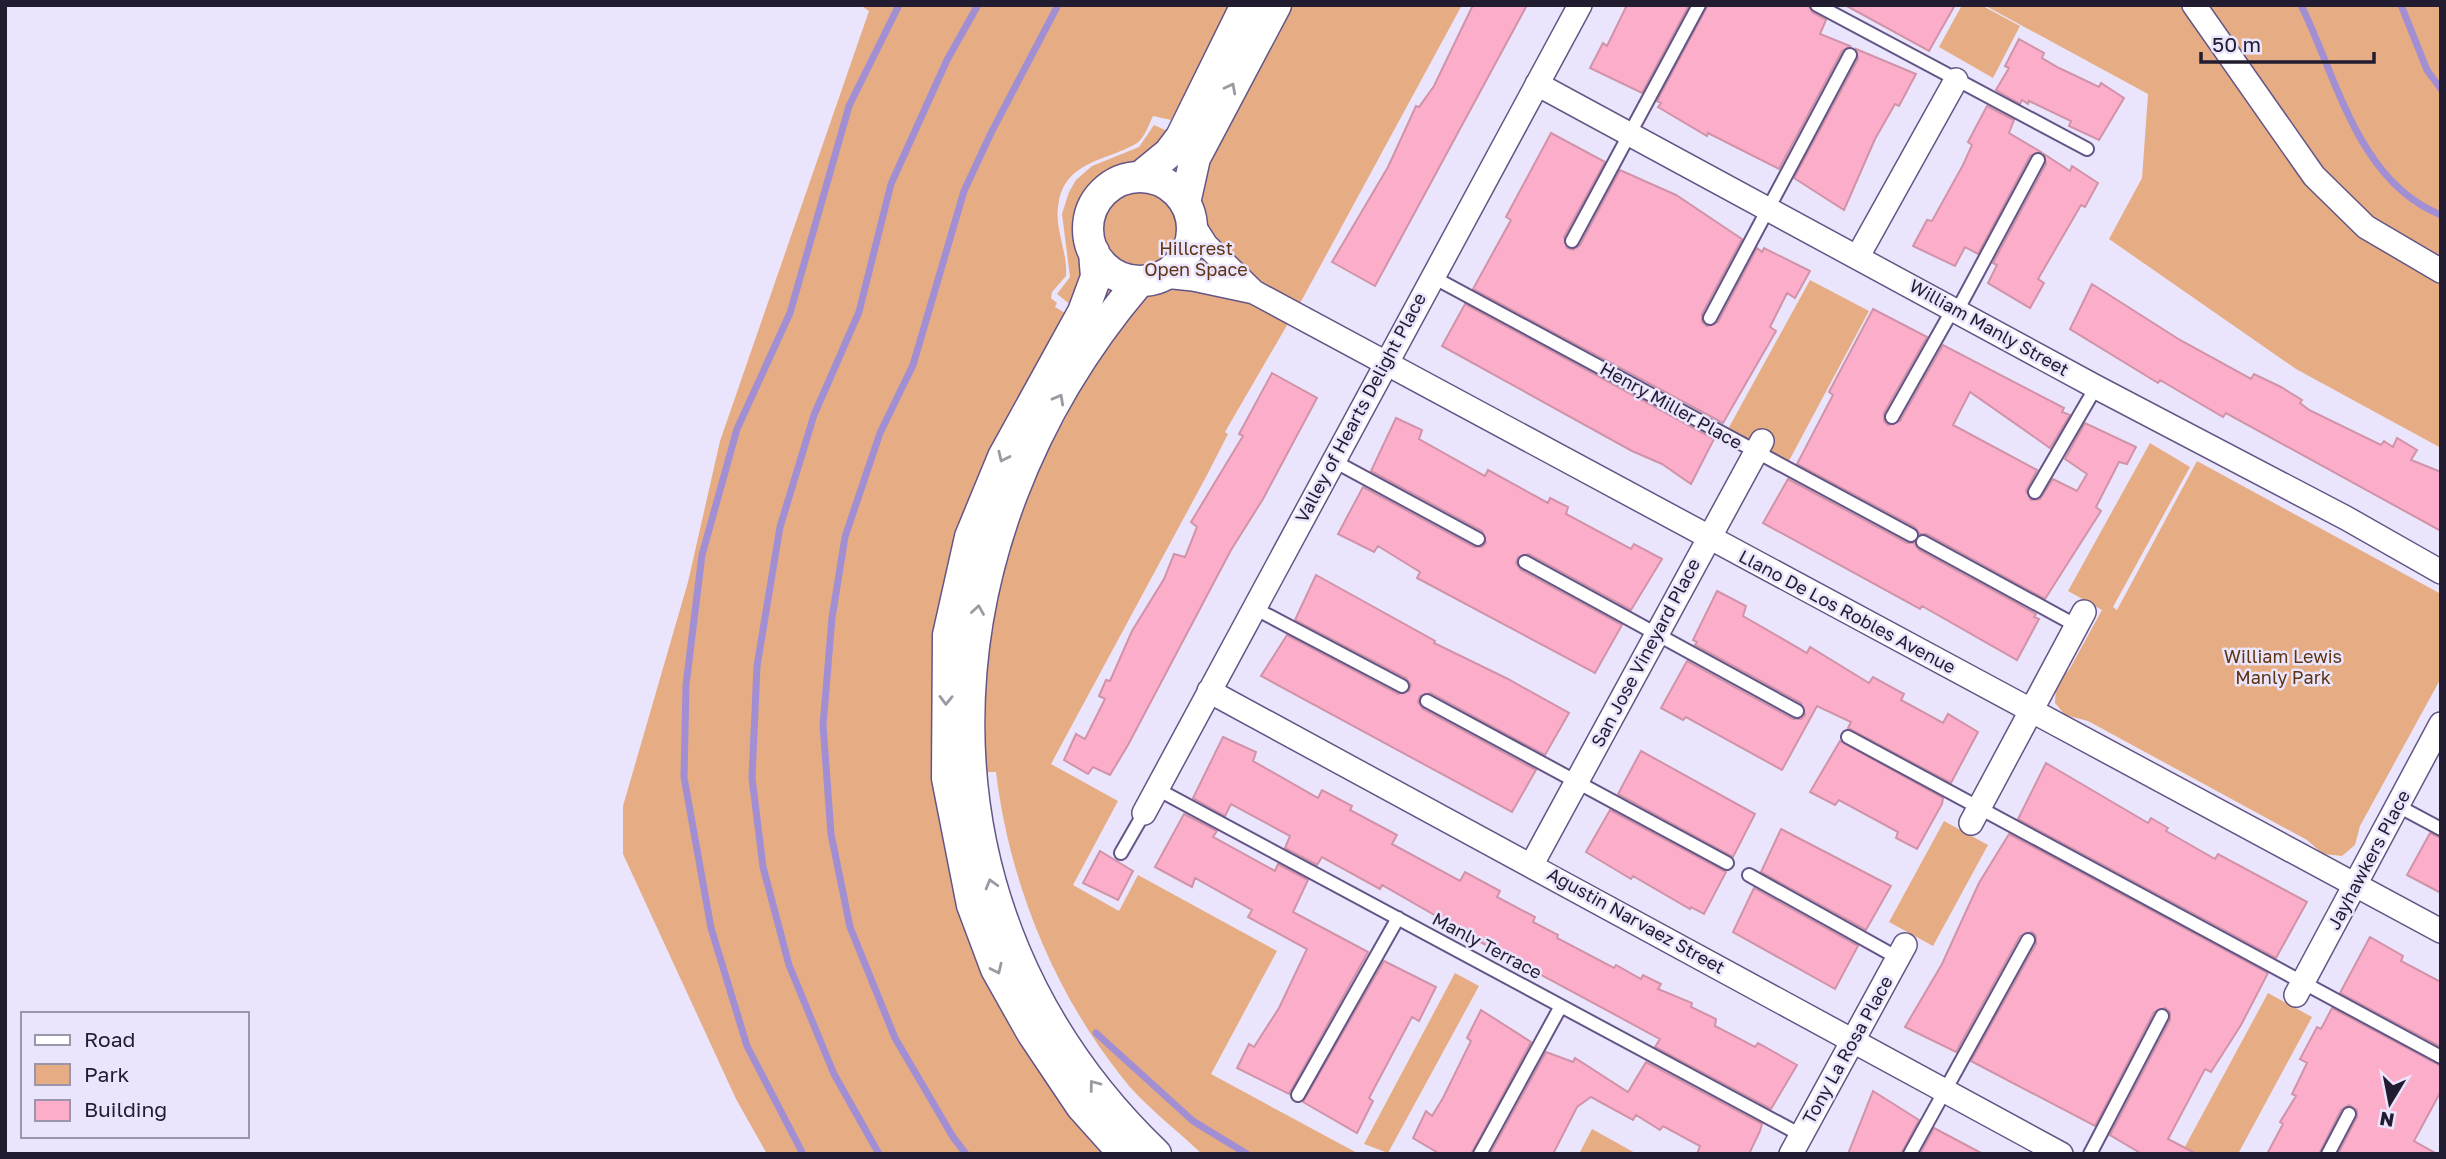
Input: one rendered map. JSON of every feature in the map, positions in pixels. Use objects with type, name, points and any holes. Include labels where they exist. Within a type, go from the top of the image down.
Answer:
[{"type":"street","points":[[1140,176],[1161,161],[1181,137],[1246,5]]},
{"type":"street","points":[[1156,1154],[1095,1088],[1045,1013],[1026,978],[1000,914],[972,797],[968,715],[971,658],[980,598],[1009,499],[1076,369],[1105,324],[1151,279],[1172,272],[1187,252],[1195,158],[1276,5]]},
{"type":"street","name":"Valley of Hearts Delight Place","points":[[1144,813],[1256,609],[1431,276],[1580,5]]},
{"type":"street","points":[[2194,5],[2314,176],[2366,227],[2441,271]]},
{"type":"street","points":[[1858,256],[1956,80]]},
{"type":"street","name":"William Manly Street","points":[[1537,84],[2096,387],[2346,517],[2441,572]]},
{"type":"street","points":[[1124,1154],[1081,1106],[1032,1033],[996,969],[972,905],[947,778],[948,635],[970,537],[1003,457],[1083,312],[1096,277],[1088,226],[1096,199],[1118,180],[1140,176],[1167,183],[1189,213]]},
{"type":"street","name":"Llano De Los Robles Avenue","points":[[1189,213],[1206,245],[1254,292],[2441,931]]},
{"type":"street","points":[[1094,252],[1110,272],[1151,279]]},
{"type":"street","name":"Llano De Los Robles Avenue","points":[[1151,279],[1193,279],[1254,292]]},
{"type":"street","name":"San Jose Vineyard Place","points":[[1531,864],[1759,447]]},
{"type":"street","points":[[1976,816],[2029,710],[2081,619]]},
{"type":"street","name":"Agustin Narvaez Street","points":[[1209,691],[2061,1154]]},
{"type":"street","name":"Jayhawkers Place","points":[[2300,988],[2357,886],[2441,724]]},
{"type":"street","name":"Tony La Rosa Place","points":[[1796,1144],[1902,952]]},
{"type":"lane","points":[[1572,241],[1699,5]]},
{"type":"lane","points":[[1817,5],[2087,149]]},
{"type":"lane","points":[[1710,318],[1850,55]]},
{"type":"lane","points":[[1892,417],[2038,160]]},
{"type":"lane","name":"Henry Miller Place","points":[[1431,276],[1759,447],[1911,535]]},
{"type":"lane","points":[[2035,492],[2096,387]]},
{"type":"lane","points":[[1332,460],[1478,539]]},
{"type":"lane","points":[[1923,542],[2081,619]]},
{"type":"lane","points":[[1525,562],[1797,711]]},
{"type":"lane","points":[[1256,609],[1402,686]]},
{"type":"lane","points":[[1427,701],[1727,863]]},
{"type":"lane","points":[[1848,737],[1976,816],[2300,988],[2441,1057]]},
{"type":"lane","name":"Manly Terrace","points":[[1157,789],[1561,1006],[1796,1144]]},
{"type":"lane","points":[[2398,806],[2441,829]]},
{"type":"lane","points":[[1121,853],[1144,813]]},
{"type":"lane","points":[[1749,875],[1902,952]]},
{"type":"lane","points":[[1298,1096],[1398,918]]},
{"type":"lane","points":[[1910,1154],[2028,940]]},
{"type":"lane","points":[[1480,1154],[1561,1006]]},
{"type":"lane","points":[[2090,1154],[2162,1016]]},
{"type":"lane","points":[[2328,1154],[2350,1114]]},
{"type":"green space","points":[[860,5],[1231,5],[1171,120],[1153,116],[1145,134],[1137,143],[1090,163],[1070,177],[1063,187],[1058,220],[1066,276],[1052,292],[1051,298],[1057,303],[1055,307],[1065,313],[938,638],[932,725],[936,784],[986,975],[1018,1042],[1072,1117],[1107,1154],[767,1154],[736,1099],[623,854],[623,806],[688,582],[720,441],[869,11]]},
{"type":"green space","name":"Hillcrest Open Space","points":[[1277,5],[1462,5],[1304,296],[1225,432],[1228,434],[1207,475],[1051,764],[1118,801],[1073,885],[1119,911],[1138,875],[1277,951],[1211,1074],[1359,1154],[1202,1154],[1139,1097],[1097,1043],[1055,971],[1023,893],[1011,853],[996,772],[986,772],[986,649],[1008,552],[1038,469],[1089,374],[1071,305],[1057,294],[1070,277],[1062,214],[1069,192],[1076,180],[1092,166],[1139,147],[1154,125],[1181,137]]},
{"type":"green space","points":[[1962,5],[1981,5],[2020,26],[1993,78],[1939,47]]},
{"type":"green space","points":[[1984,5],[2441,5],[2441,448],[2296,369],[2109,239],[2142,178],[2148,94]]},
{"type":"green space","points":[[1810,280],[1869,311],[1783,472],[1722,440]]},
{"type":"green space","name":"William Lewis Manly Park","points":[[2150,443],[2190,467],[2113,607],[2117,610],[2197,461],[2441,594],[2441,678],[2360,826],[2355,845],[2342,856],[2323,854],[2307,840],[2088,721],[2065,715],[2055,703],[2056,684],[2069,670],[2102,610],[2068,591]]},
{"type":"green space","points":[[1944,821],[1988,845],[1933,946],[1889,922]]},
{"type":"green space","points":[[1455,973],[1479,986],[1388,1153],[1364,1144]]},
{"type":"green space","points":[[2268,993],[2312,1017],[2238,1154],[2181,1154]]},
{"type":"green space","points":[[1592,1129],[1637,1154],[1579,1154]]},
{"type":"building","points":[[1473,5],[1527,5],[1375,286],[1332,262],[1388,167],[1416,106],[1419,107],[1434,86]]},
{"type":"building","points":[[1627,5],[1689,5],[1642,93],[1590,68],[1603,43],[1607,46]]},
{"type":"building","points":[[1708,5],[1808,5],[1812,12],[1826,20],[1820,34],[1850,46],[1842,51],[1779,169],[1708,133],[1707,136],[1658,107],[1661,103],[1657,101]]},
{"type":"building","points":[[1845,5],[1955,5],[1929,51]]},
{"type":"building","points":[[2019,39],[2044,53],[2042,58],[2059,68],[2099,87],[2101,83],[2124,98],[2099,140],[2069,126],[2071,121],[2029,101],[2028,104],[2022,100],[2020,104],[1996,90],[2009,68],[2005,66]]},
{"type":"building","points":[[1856,49],[1916,74],[1899,106],[1895,104],[1875,139],[1844,210],[1794,178],[1858,59]]},
{"type":"building","points":[[1987,106],[2014,120],[2009,133],[2041,152],[2030,156],[1978,254],[1965,247],[1955,266],[1913,246],[1927,220],[1932,221],[1963,165],[1972,145],[1968,142]]},
{"type":"building","points":[[1551,133],[1605,162],[1564,237],[1567,248],[1573,250],[1580,245],[1620,170],[1676,195],[1742,239],[1702,314],[1702,322],[1707,326],[1718,322],[1757,248],[1762,252],[1764,248],[1810,271],[1795,298],[1787,293],[1770,327],[1776,331],[1723,423],[1473,289],[1511,220],[1506,217]]},
{"type":"building","points":[[2044,154],[2070,171],[2072,166],[2098,183],[2085,207],[2081,205],[2038,279],[2044,283],[2030,308],[1988,283],[1997,265],[1993,263],[2046,164]]},
{"type":"building","points":[[2092,284],[2180,340],[2251,379],[2254,374],[2281,387],[2302,400],[2300,403],[2309,410],[2381,445],[2384,441],[2393,447],[2397,438],[2417,450],[2411,460],[2441,472],[2441,531],[2226,413],[2223,417],[2160,380],[2158,383],[2070,329]]},
{"type":"building","points":[[1465,304],[1714,439],[1691,484],[1662,464],[1632,451],[1442,346]]},
{"type":"building","points":[[1873,309],[1927,337],[1884,413],[1884,421],[1888,425],[1900,421],[1943,345],[2064,408],[2062,412],[2070,415],[2050,448],[1970,392],[1953,425],[2037,470],[2026,491],[2031,500],[2040,499],[2053,479],[2077,491],[2087,474],[2065,459],[2085,423],[2136,447],[2127,464],[2119,462],[2096,507],[2101,511],[2045,599],[1927,534],[1920,534],[1915,527],[1797,464],[1833,395],[1829,392]]},
{"type":"building","points":[[1272,373],[1317,398],[1263,499],[1231,550],[1110,775],[1093,767],[1088,774],[1064,760],[1076,734],[1085,739],[1105,699],[1099,696],[1106,680],[1110,681],[1132,631],[1164,579],[1174,554],[1185,557],[1197,527],[1191,522],[1243,436],[1239,434]]},
{"type":"building","points":[[1396,418],[1422,430],[1419,439],[1485,476],[1488,470],[1548,503],[1550,498],[1568,507],[1566,514],[1631,549],[1634,544],[1662,559],[1631,610],[1529,554],[1518,557],[1516,563],[1521,570],[1622,625],[1595,673],[1417,578],[1420,572],[1378,546],[1374,552],[1338,534],[1363,487],[1474,547],[1482,547],[1486,543],[1482,531],[1371,471]]},
{"type":"building","points":[[1788,479],[1907,543],[1914,543],[1919,550],[2036,614],[2034,617],[2039,619],[2017,660],[1922,606],[1920,609],[1763,523]]},
{"type":"building","points":[[1316,575],[1435,641],[1434,643],[1508,679],[1569,713],[1545,755],[1431,693],[1420,696],[1418,702],[1423,709],[1536,770],[1512,812],[1261,676],[1287,635],[1398,694],[1409,691],[1411,685],[1406,678],[1295,620]]},
{"type":"building","points":[[1717,591],[1746,606],[1743,616],[1807,653],[1810,647],[1869,683],[1873,677],[1904,694],[1901,700],[1943,723],[1948,714],[1978,732],[1951,783],[1848,728],[1851,722],[1817,706],[1782,770],[1686,717],[1683,720],[1661,708],[1687,661],[1793,719],[1801,719],[1805,715],[1801,703],[1695,645],[1697,642],[1693,640]]},
{"type":"building","points":[[1223,737],[1256,752],[1253,761],[1318,798],[1322,790],[1352,806],[1350,810],[1397,835],[1392,844],[1460,881],[1465,872],[1500,891],[1497,897],[1535,917],[1533,922],[1558,935],[1557,938],[1614,968],[1616,965],[1641,979],[1643,975],[1661,984],[1658,989],[1692,1003],[1691,1007],[1716,1019],[1715,1026],[1755,1047],[1758,1043],[1797,1065],[1771,1109],[1655,1047],[1660,1039],[1473,938],[1441,925],[1443,920],[1382,885],[1380,889],[1322,857],[1317,865],[1285,848],[1290,836],[1231,804],[1225,816],[1193,798]]},
{"type":"building","points":[[1840,741],[1943,798],[1917,849],[1896,838],[1898,832],[1839,800],[1835,805],[1810,792]]},
{"type":"building","points":[[1641,751],[1755,814],[1733,857],[1618,794]]},
{"type":"building","points":[[2046,763],[2148,823],[2151,818],[2168,828],[2166,831],[2215,859],[2218,854],[2307,902],[2276,958],[2018,819]]},
{"type":"building","points":[[1610,810],[1726,872],[1704,914],[1691,907],[1690,909],[1633,876],[1631,879],[1586,852]]},
{"type":"building","points":[[1184,814],[1217,831],[1213,837],[1275,871],[1278,864],[1308,880],[1293,912],[1368,952],[1289,1094],[1237,1068],[1249,1044],[1254,1047],[1279,1008],[1307,949],[1248,917],[1252,910],[1195,878],[1192,887],[1155,867]]},
{"type":"building","points":[[1781,829],[1891,886],[1866,930],[1761,872]]},
{"type":"building","points":[[2430,833],[2441,838],[2441,893],[2407,875]]},
{"type":"building","points":[[2009,834],[2268,973],[2241,1025],[2211,1072],[2205,1069],[2168,1139],[2197,1154],[2142,1154],[2110,1135],[2170,1020],[2170,1012],[2165,1008],[2154,1012],[2095,1126],[1971,1061],[2036,944],[2036,936],[2032,932],[2020,936],[1956,1052],[1905,1027],[1942,964],[1979,883]]},
{"type":"building","points":[[1100,851],[1133,871],[1118,900],[1083,883]]},
{"type":"building","points":[[1754,888],[1858,946],[1835,989],[1733,932]]},
{"type":"building","points":[[2370,937],[2403,956],[2401,961],[2441,982],[2441,1047],[2340,993]]},
{"type":"building","points":[[1384,961],[1436,987],[1419,1021],[1412,1017],[1369,1098],[1373,1101],[1357,1133],[1303,1102]]},
{"type":"building","points":[[2332,1008],[2441,1066],[2441,1091],[2414,1141],[2437,1154],[2338,1154],[2357,1117],[2357,1110],[2349,1105],[2341,1110],[2319,1154],[2267,1154],[2283,1124],[2280,1122],[2296,1096],[2292,1094],[2307,1063],[2300,1059],[2317,1027],[2321,1029]]},
{"type":"building","points":[[1481,1010],[1531,1042],[1471,1154],[1440,1154],[1413,1138],[1426,1111],[1432,1116],[1443,1098],[1471,1041],[1467,1038]]},
{"type":"building","points":[[1546,1052],[1573,1062],[1575,1058],[1628,1092],[1646,1062],[1762,1124],[1760,1131],[1749,1154],[1697,1154],[1700,1146],[1663,1126],[1660,1130],[1636,1115],[1633,1120],[1591,1097],[1577,1107],[1553,1154],[1490,1154]]},
{"type":"building","points":[[1873,1091],[1919,1120],[1901,1154],[1848,1154]]},
{"type":"building","points":[[1934,1128],[1983,1154],[1920,1154]]},
{"type":"waterway","points":[[803,1154],[747,1046],[711,928],[684,777],[686,685],[702,555],[737,429],[790,313],[849,106],[899,5]]},
{"type":"waterway","points":[[879,1154],[834,1074],[789,965],[763,867],[752,778],[757,666],[780,527],[814,415],[859,312],[891,184],[947,60],[978,5]]},
{"type":"waterway","points":[[966,1154],[953,1137],[895,1038],[850,927],[831,834],[823,725],[832,618],[845,537],[880,433],[913,365],[964,191],[1058,5]]},
{"type":"waterway","points":[[2301,5],[2339,95],[2370,153],[2389,179],[2413,199],[2441,215]]},
{"type":"waterway","points":[[2401,5],[2427,70],[2441,89]]},
{"type":"waterway","points":[[1096,1033],[1193,1121],[1247,1154]]}]
